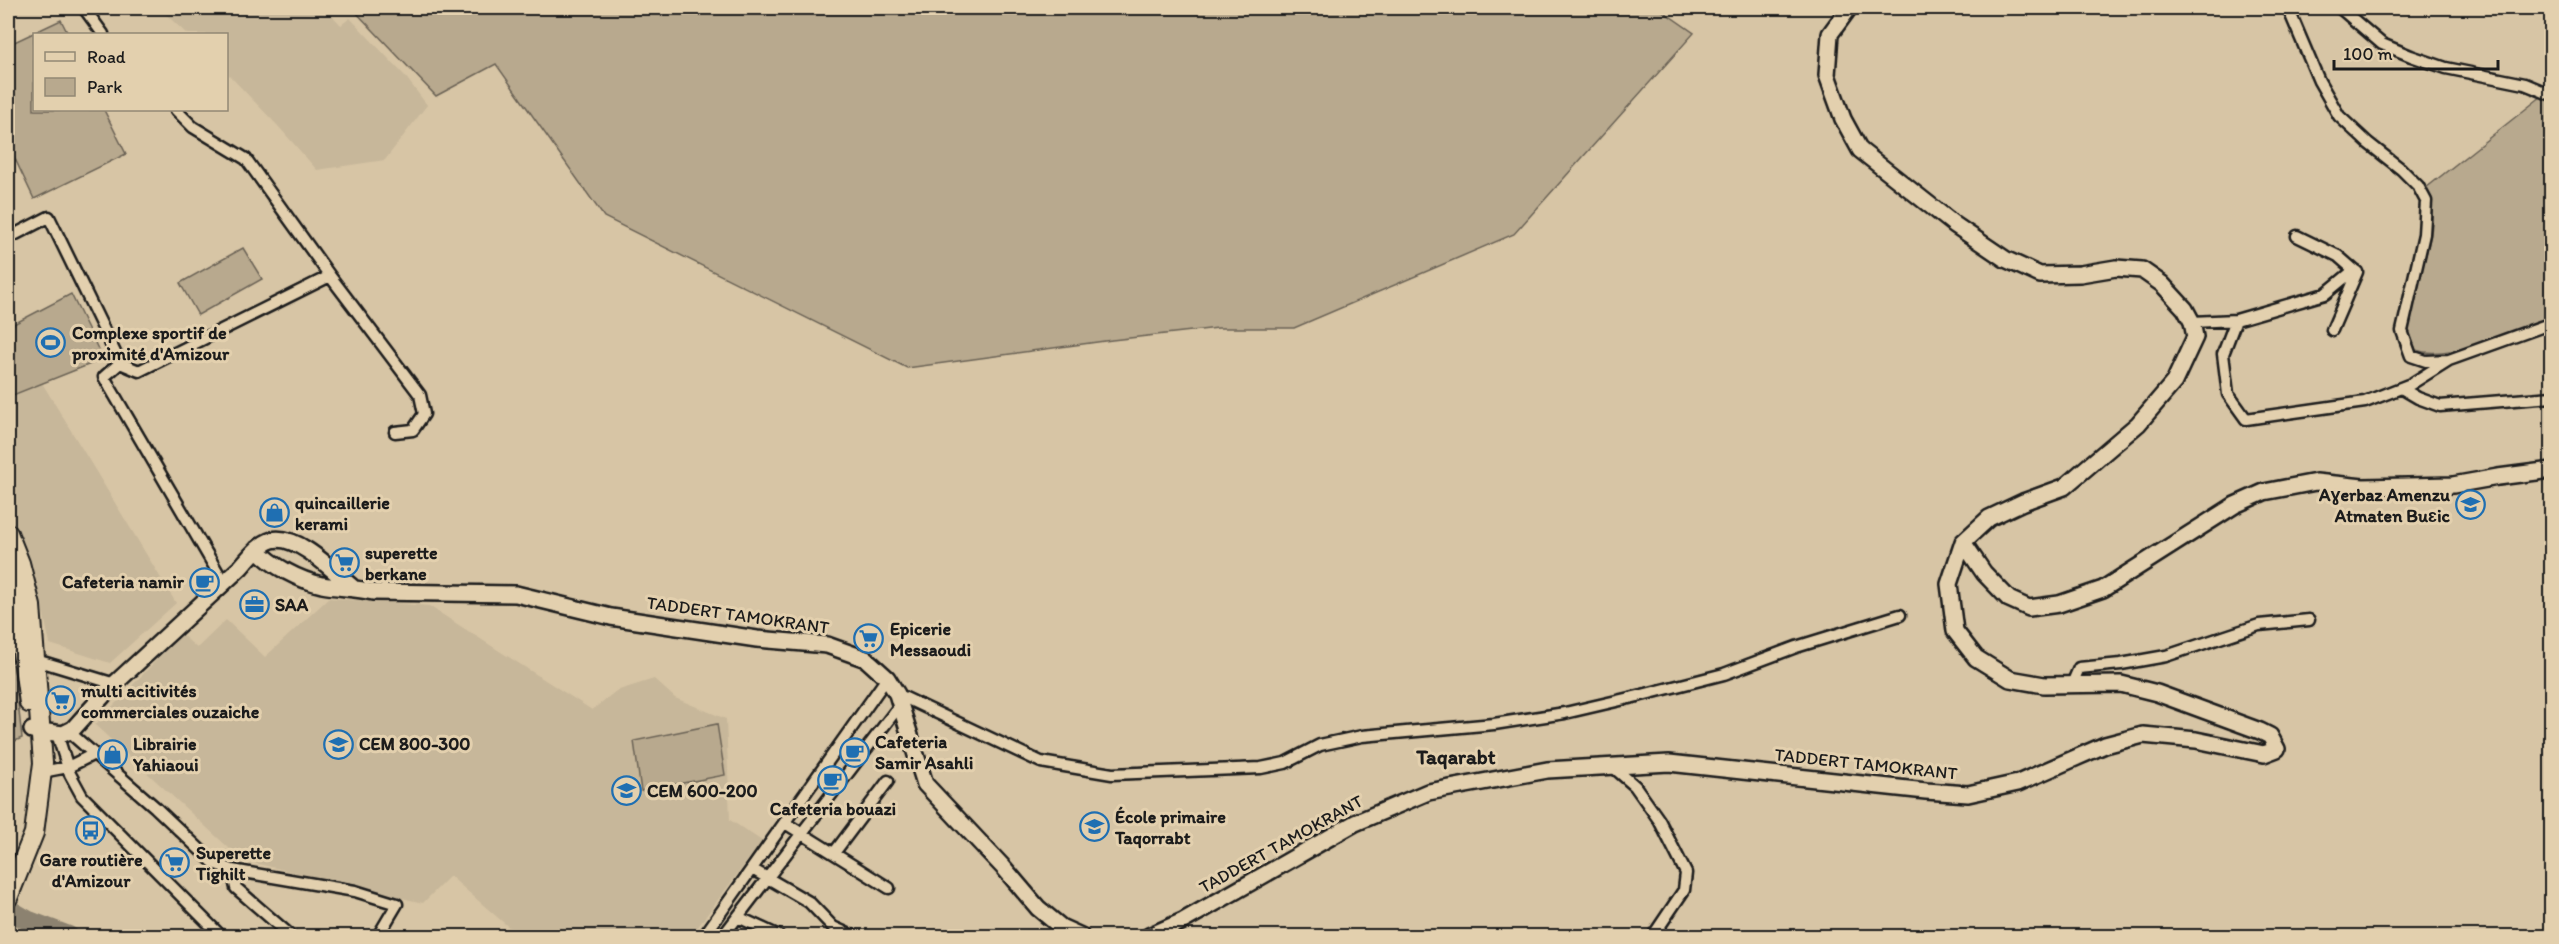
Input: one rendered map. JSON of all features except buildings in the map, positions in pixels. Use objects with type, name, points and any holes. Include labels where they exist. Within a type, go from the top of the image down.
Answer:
[{"type":"main road","points":[[1849,8],[1830,34],[1827,75],[1843,119],[1860,150],[1955,225],[2005,259],[2040,275],[2080,274],[2116,268],[2142,270],[2162,284],[2185,309],[2192,322]]},
{"type":"main road","name":"TADDERT TAMOKRANT","points":[[1149,936],[1184,921],[1354,823],[1428,792],[1547,770],[1669,763],[1968,794],[2018,783],[2105,745],[2143,735],[2196,740],[2264,754],[2277,749],[2270,736],[2260,731],[2157,693],[2121,684],[2044,685],[2010,679],[1976,658],[1955,631],[1949,584],[1963,542],[1989,518],[2064,487],[2138,424],[2174,382],[2195,337],[2192,322]]},
{"type":"main road","points":[[1963,542],[1984,573],[2009,599],[2029,608],[2039,607],[2059,604],[2103,589],[2235,505],[2264,492],[2316,482],[2363,487],[2453,485],[2552,470]]},
{"type":"main road","points":[[8,533],[26,583],[36,660],[50,732],[34,833],[20,862],[8,898]]},
{"type":"main road","points":[[50,732],[115,684],[224,583],[257,549],[271,540],[287,540],[318,557],[352,587]]},
{"type":"main road","name":"TADDERT TAMOKRANT","points":[[257,549],[268,561],[316,584],[352,587],[373,592],[516,594],[611,617],[757,639],[827,645],[866,659],[887,678],[898,699],[925,784],[1004,868],[1038,908],[1061,927],[1081,936]]},
{"type":"main road","points":[[8,571],[50,732],[30,801],[20,862]]},
{"type":"street","points":[[84,8],[102,33]]},
{"type":"street","points":[[2288,8],[2319,81],[2339,116],[2368,143],[2402,169],[2418,186],[2426,201],[2424,234],[2402,331],[2411,356],[2426,361],[2449,360]]},
{"type":"street","points":[[2340,8],[2382,44],[2411,56],[2446,68],[2525,84],[2552,94]]},
{"type":"street","points":[[177,111],[193,127],[246,159],[330,276],[420,395],[424,414],[413,430],[395,432]]},
{"type":"street","points":[[8,238],[49,217],[120,363],[139,371],[330,276]]},
{"type":"street","points":[[2296,236],[2338,256],[2357,272],[2332,330]]},
{"type":"street","points":[[2192,322],[2236,320],[2325,294],[2354,270]]},
{"type":"street","points":[[2236,320],[2223,354],[2228,394],[2246,419],[2365,402],[2401,388],[2449,360],[2552,323]]},
{"type":"street","points":[[120,363],[104,377],[224,583]]},
{"type":"street","points":[[2401,388],[2418,398],[2440,406],[2552,397]]},
{"type":"street","points":[[723,936],[898,699],[1041,762],[1112,774],[1261,768],[1285,763],[1320,745],[1362,736],[1494,724],[1565,713],[1628,699],[1724,674],[1796,647],[1900,615]]},
{"type":"street","points":[[2072,684],[2079,668],[2166,656],[2259,625],[2309,620]]},
{"type":"street","points":[[36,660],[115,684]]},
{"type":"street","points":[[704,936],[887,678]]},
{"type":"street","points":[[50,732],[94,754],[214,863],[232,870],[355,891],[397,904],[378,936]]},
{"type":"street","points":[[50,732],[82,796],[221,936]]},
{"type":"street","points":[[42,772],[68,767],[94,754]]},
{"type":"street","points":[[1612,766],[1635,786],[1659,820],[1686,873],[1684,890],[1653,936]]},
{"type":"street","points":[[834,853],[888,782]]},
{"type":"street","points":[[785,823],[889,888]]},
{"type":"street","points":[[752,869],[809,902],[832,927],[853,936]]},
{"type":"street","points":[[232,870],[236,888],[291,936]]},
{"type":"street","points":[[738,917],[779,936]]},
{"type":"shaded area","points":[[159,8],[325,8],[341,25],[350,18],[405,76],[427,105],[385,160],[317,170],[228,74],[228,33],[186,33]]},
{"type":"shaded area","points":[[42,383],[176,603],[110,663],[50,644],[35,575],[8,520],[8,397]]},
{"type":"shaded area","name":"CEM 800-300","points":[[329,598],[429,606],[592,710],[616,691],[654,679],[675,698],[726,719],[730,820],[762,841],[691,936],[519,936],[450,876],[423,903],[242,860],[95,725],[181,634],[197,648],[226,620],[265,657]]},
{"type":"green space","points":[[352,8],[1658,8],[1694,33],[1514,234],[1294,328],[1218,328],[907,368],[604,217],[496,64],[436,96]]},
{"type":"green space","points":[[61,20],[68,33],[33,33]]},
{"type":"green space","points":[[33,33],[33,111],[104,111],[126,154],[34,199],[8,144],[8,45]]},
{"type":"green space","points":[[2542,96],[2551,100],[2551,316],[2503,336],[2465,348],[2430,353],[2416,350],[2409,329],[2415,294],[2430,239],[2431,204],[2426,188]]},
{"type":"green space","points":[[243,248],[262,279],[198,315],[180,283]]},
{"type":"green space","name":"Complexe sportif de proximité d'Amizour","points":[[71,294],[103,359],[8,397],[8,327]]},
{"type":"green space","points":[[8,614],[22,738],[8,744]]},
{"type":"green space","points":[[717,724],[725,775],[641,791],[634,741]]},
{"type":"waterway","points":[[8,909],[27,920],[69,936]]},
{"type":"place","name":"Complexe sportif de proximité d'Amizour","points":[[51,343]]},
{"type":"place","name":"Aɣerbaz Amenzu Atmaten Buɛic","points":[[2471,505]]},
{"type":"place","name":"quincaillerie kerami","points":[[274,513]]},
{"type":"place","name":"superette berkane","points":[[344,563]]},
{"type":"place","name":"Cafeteria namir","points":[[205,582]]},
{"type":"place","name":"SAA","points":[[254,605]]},
{"type":"place","name":"Epicerie Messaoudi","points":[[869,639]]},
{"type":"place","name":"multi acitivités commerciales ouzaiche","points":[[60,701]]},
{"type":"place","name":"CEM 800-300","points":[[338,744]]},
{"type":"place","name":"Cafeteria Samir Asahli","points":[[854,752]]},
{"type":"place","name":"Librairie Yahiaoui","points":[[112,754]]},
{"type":"place","name":"Cafeteria bouazi","points":[[833,780]]},
{"type":"place","name":"CEM 600-200","points":[[626,791]]},
{"type":"place","name":"École primaire Taqorrabt","points":[[1094,827]]},
{"type":"place","name":"Gare routière d'Amizour","points":[[91,831]]},
{"type":"place","name":"Superette Tighilt","points":[[175,863]]},
{"type":"district","name":"Taqarabt","points":[[1456,756]]}]
